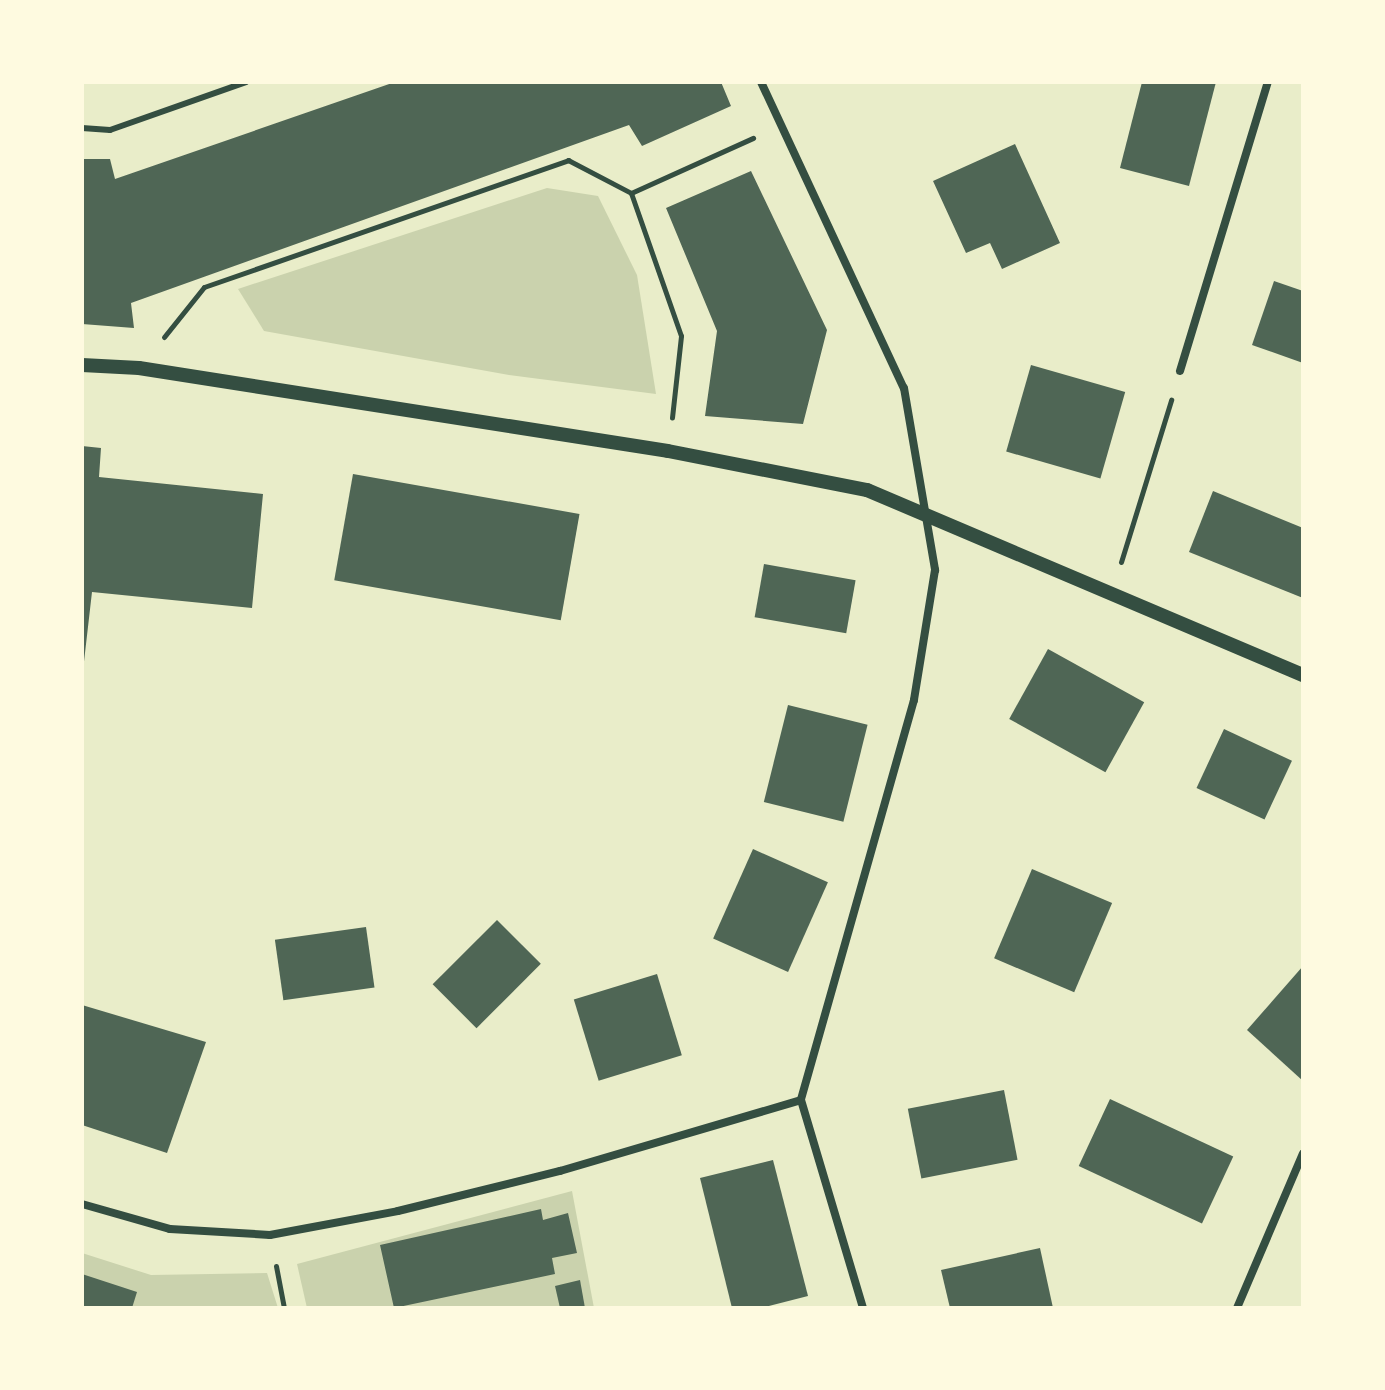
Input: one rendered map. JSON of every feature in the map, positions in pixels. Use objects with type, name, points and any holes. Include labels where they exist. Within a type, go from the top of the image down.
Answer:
[{"type":"street","points":[[761,82],[904,388],[928,512],[935,570],[914,700],[801,1100],[863,1308]]},
{"type":"street","points":[[1180,371],[1268,82]]},
{"type":"street","points":[[82,365],[139,368],[668,451],[784,470],[867,490],[928,512],[1303,675]]},
{"type":"street","points":[[82,1204],[170,1229],[270,1235],[545,1175],[801,1100]]},
{"type":"street","points":[[1237,1308],[1303,1153]]},
{"type":"lane","points":[[82,128],[110,130],[246,82]]},
{"type":"path","points":[[631,193],[779,126]]},
{"type":"path","points":[[139,368],[204,287],[568,160],[631,193],[681,336],[668,451]]},
{"type":"path","points":[[1128,540],[1180,371]]},
{"type":"path","points":[[270,1235],[284,1308]]},
{"type":"green space","points":[[547,188],[598,196],[637,275],[656,394],[509,375],[264,331],[238,289]]},
{"type":"green space","points":[[572,1191],[594,1308],[307,1308],[297,1264]]},
{"type":"green space","points":[[82,1253],[151,1275],[267,1273],[278,1308],[82,1308]]},
{"type":"building","points":[[395,82],[721,82],[731,106],[642,146],[629,125],[131,303],[134,328],[82,324],[82,159],[110,159],[115,179]]},
{"type":"building","points":[[1142,82],[1216,82],[1189,186],[1120,168]]},
{"type":"building","points":[[1015,144],[1060,243],[1002,269],[990,243],[966,253],[933,181]]},
{"type":"building","points":[[751,171],[827,330],[803,424],[705,416],[717,331],[666,208]]},
{"type":"building","points":[[1274,281],[1303,291],[1303,363],[1252,345]]},
{"type":"building","points":[[1031,365],[1125,392],[1100,479],[1006,452]]},
{"type":"building","points":[[82,446],[101,448],[99,477],[263,494],[252,608],[92,592],[82,679]]},
{"type":"building","points":[[353,474],[580,514],[561,620],[334,580]]},
{"type":"building","points":[[1213,491],[1303,528],[1303,598],[1189,552]]},
{"type":"building","points":[[764,564],[856,580],[846,633],[755,617]]},
{"type":"building","points":[[1048,649],[1144,702],[1105,772],[1009,719]]},
{"type":"building","points":[[788,705],[868,725],[843,822],[764,802]]},
{"type":"building","points":[[1224,729],[1292,761],[1265,820],[1197,788]]},
{"type":"building","points":[[753,849],[828,882],[788,972],[713,939]]},
{"type":"building","points":[[1032,869],[1112,903],[1074,992],[994,958]]},
{"type":"building","points":[[497,920],[541,964],[476,1028],[433,984]]},
{"type":"building","points":[[366,927],[374,987],[283,1000],[275,940]]},
{"type":"building","points":[[1303,966],[1303,1081],[1247,1030]]},
{"type":"building","points":[[657,974],[682,1055],[599,1081],[574,999]]},
{"type":"building","points":[[82,1005],[206,1042],[167,1153],[82,1125]]},
{"type":"building","points":[[1004,1090],[1018,1160],[921,1178],[908,1109]]},
{"type":"building","points":[[1110,1099],[1233,1156],[1202,1224],[1079,1166]]},
{"type":"building","points":[[773,1160],[808,1296],[761,1308],[732,1308],[700,1178]]},
{"type":"building","points":[[541,1209],[543,1220],[568,1213],[577,1253],[552,1258],[555,1274],[394,1308],[380,1245]]},
{"type":"building","points":[[1040,1248],[1053,1308],[950,1308],[941,1270]]},
{"type":"building","points":[[82,1274],[137,1292],[132,1308],[82,1308]]},
{"type":"building","points":[[580,1280],[585,1308],[560,1308],[555,1286]]}]
